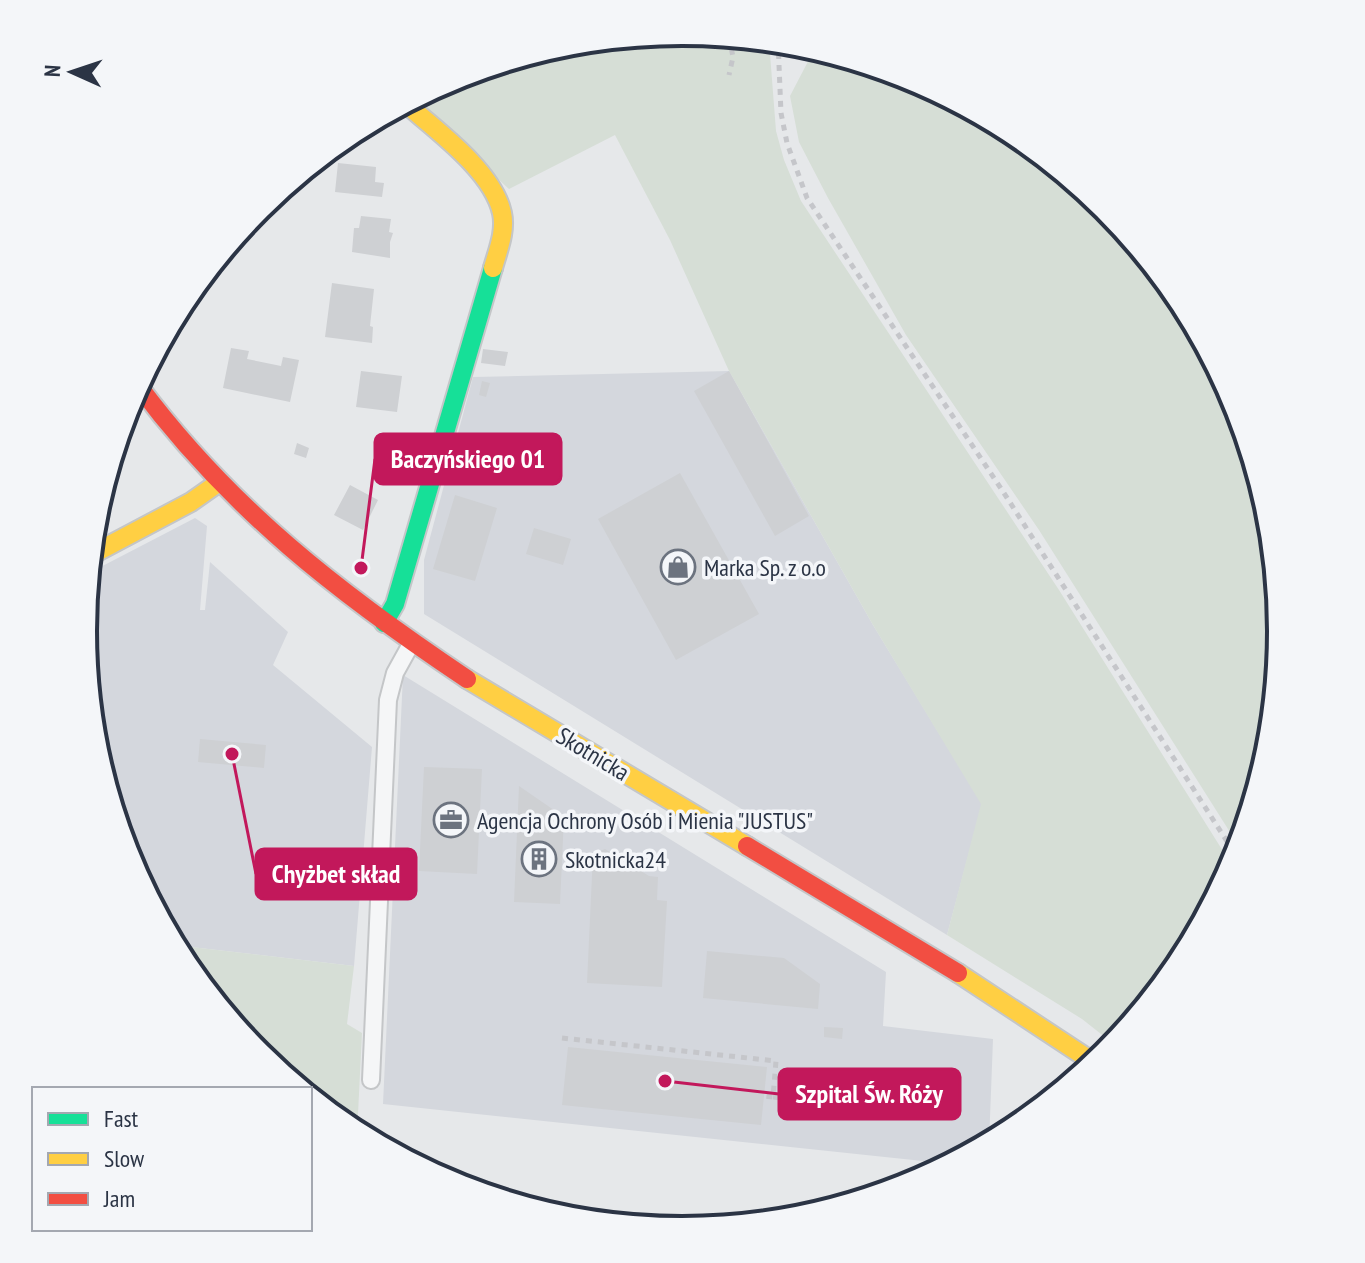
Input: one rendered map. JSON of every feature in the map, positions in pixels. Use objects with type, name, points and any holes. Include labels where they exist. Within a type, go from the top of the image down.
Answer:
[{"type":"main road","points":[[384,623],[395,604],[502,237],[503,222],[501,209],[483,178],[414,111]]},
{"type":"main road","name":"Skotnicka","points":[[147,397],[218,483],[314,569],[411,642],[476,685],[925,952],[1085,1057]]},
{"type":"main road","points":[[103,549],[191,502],[218,483]]},
{"type":"lane","points":[[371,1080],[388,700],[395,673],[411,642]]},
{"type":"path","points":[[729,75],[733,57],[731,48]]},
{"type":"path","points":[[779,54],[781,113],[787,143],[807,198],[1145,711],[1228,843]]},
{"type":"path","points":[[562,1038],[776,1061],[773,1097]]},
{"type":"path","points":[[690,1051],[690,1059]]},
{"type":"path","points":[[765,1096],[799,1100]]},
{"type":"shaded area","points":[[682,46],[770,53],[776,131],[801,201],[1059,590],[1224,853],[1190,924],[1169,957],[1105,1037],[1082,1019],[947,935],[981,804],[873,625],[729,371],[670,240],[615,135],[509,189],[420,108],[494,77],[568,57],[644,47]]},
{"type":"shaded area","points":[[809,60],[871,77],[941,106],[975,124],[1039,167],[1097,217],[1147,275],[1190,339],[1208,373],[1237,443],[1257,517],[1267,593],[1267,670],[1263,708],[1248,783],[1231,834],[1039,530],[906,335],[799,142],[790,96]]},
{"type":"shaded area","points":[[729,371],[873,625],[982,804],[947,935],[424,614],[424,560],[473,377]]},
{"type":"shaded area","points":[[195,518],[207,526],[200,610],[205,610],[210,562],[288,632],[273,665],[372,747],[354,966],[190,947],[175,924],[157,890],[128,820],[108,746],[98,670],[101,567]]},
{"type":"shaded area","points":[[403,675],[886,972],[883,1026],[993,1039],[990,1130],[930,1162],[383,1104]]},
{"type":"shaded area","points":[[190,947],[354,966],[347,1024],[362,1033],[358,1118],[296,1072],[268,1046],[218,988]]},
{"type":"building","points":[[338,163],[376,167],[375,182],[384,183],[382,197],[335,192]]},
{"type":"building","points":[[361,216],[391,219],[390,258],[352,252],[354,228],[359,228]]},
{"type":"building","points":[[332,283],[374,289],[370,326],[373,327],[372,343],[325,337]]},
{"type":"building","points":[[231,348],[249,351],[247,359],[281,366],[283,357],[299,360],[290,402],[223,388]]},
{"type":"building","points":[[483,349],[508,352],[505,366],[481,363]]},
{"type":"building","points":[[361,371],[402,376],[397,412],[356,407]]},
{"type":"building","points":[[729,371],[809,516],[775,536],[694,391]]},
{"type":"building","points":[[482,381],[490,383],[486,397],[479,395]]},
{"type":"building","points":[[297,443],[309,448],[306,458],[294,454]]},
{"type":"building","name":"Marka Sp. z o.o","points":[[680,473],[759,614],[676,660],[598,519]]},
{"type":"building","points":[[350,485],[378,500],[363,530],[334,515]]},
{"type":"building","points":[[455,495],[497,508],[475,581],[433,569]]},
{"type":"building","points":[[534,528],[571,539],[563,565],[526,554]]},
{"type":"building","points":[[200,739],[266,745],[264,768],[198,762]]},
{"type":"building","name":"Agencja Ochrony Osób i Mienia \"JUSTUS\"","points":[[424,767],[482,769],[477,874],[419,871]]},
{"type":"building","name":"Skotnicka24","points":[[519,786],[564,817],[560,904],[514,902]]},
{"type":"building","points":[[605,849],[649,876],[658,877],[657,900],[667,901],[662,987],[587,983],[593,854]]},
{"type":"building","points":[[707,951],[784,958],[820,984],[818,1009],[703,998]]},
{"type":"building","points":[[824,1027],[843,1028],[842,1039],[824,1037]]},
{"type":"building","points":[[568,1047],[767,1067],[761,1125],[562,1105]]},
{"type":"traffic: fast","points":[[384,623],[395,604],[493,268]]},
{"type":"traffic: slow","points":[[414,111],[462,152],[497,197],[503,227],[493,268]]},
{"type":"traffic: slow","points":[[103,549],[191,502],[218,483]]},
{"type":"traffic: slow","points":[[467,679],[747,846]]},
{"type":"traffic: slow","points":[[958,973],[1085,1057]]},
{"type":"traffic: jam","points":[[147,396],[210,471],[289,547],[375,615],[467,679]]},
{"type":"traffic: jam","points":[[747,846],[958,973]]},
{"type":"place","name":"Marka Sp. z o.o","points":[[678,567]]},
{"type":"place","name":"Baczyńskiego 01","points":[[361,568]]},
{"type":"place","name":"Chyżbet skład","points":[[232,754]]},
{"type":"place","name":"Agencja Ochrony Osób i Mienia \"JUSTUS\"","points":[[451,820]]},
{"type":"place","name":"Skotnicka24","points":[[539,859]]},
{"type":"place","name":"Szpital Św. Róży","points":[[665,1081]]}]
